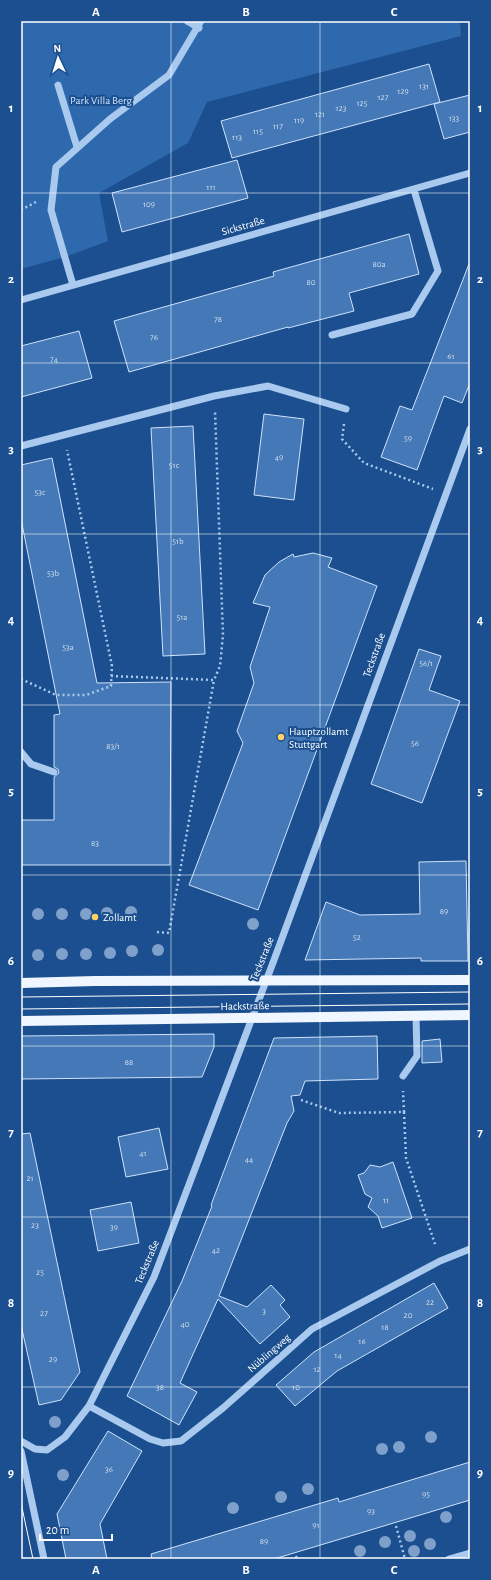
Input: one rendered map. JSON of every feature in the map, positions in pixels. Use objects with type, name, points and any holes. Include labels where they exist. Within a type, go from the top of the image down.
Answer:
[{"type":"main road","points":[[21,983],[95,981],[470,980]]},
{"type":"main road","name":"Hackstraße","points":[[21,1021],[470,1014]]},
{"type":"street","points":[[72,285],[51,210],[56,168],[110,118],[169,75],[200,24],[187,21]]},
{"type":"street","points":[[58,85],[77,147]]},
{"type":"street","name":"Sickstraße","points":[[21,300],[470,173]]},
{"type":"street","points":[[332,335],[412,314],[438,271],[414,190]]},
{"type":"street","points":[[21,446],[214,396],[268,386],[346,409]]},
{"type":"street","name":"Teckstraße","points":[[21,1441],[35,1449],[47,1450],[65,1437],[89,1406],[154,1277],[470,429]]},
{"type":"street","points":[[21,752],[31,764],[54,772]]},
{"type":"street","points":[[403,1076],[417,1056],[416,1015]]},
{"type":"street","name":"Nüblingweg","points":[[89,1406],[150,1439],[163,1443],[181,1441],[223,1408],[312,1329],[440,1261],[470,1249]]},
{"type":"street","points":[[21,1451],[44,1559]]},
{"type":"street","points":[[449,1559],[470,1553]]},
{"type":"path","points":[[157,932],[169,933],[214,680],[220,666],[223,635],[214,396]]},
{"type":"path","points":[[346,409],[342,439],[364,463],[446,494]]},
{"type":"path","points":[[21,679],[56,695],[86,695],[111,686],[112,666],[64,435]]},
{"type":"path","points":[[111,676],[214,680]]},
{"type":"path","points":[[403,1076],[406,1158],[440,1261]]},
{"type":"path","points":[[301,1100],[339,1113],[404,1112]]},
{"type":"path","points":[[396,1526],[405,1559]]},
{"type":"green space","name":"Park Villa Berg","points":[[21,21],[460,21],[461,36],[207,102],[188,143],[99,193],[108,241],[65,257],[21,269]]},
{"type":"building","points":[[429,64],[440,102],[232,158],[221,121]]},
{"type":"building","points":[[470,95],[470,132],[444,139],[434,104]]},
{"type":"building","points":[[237,160],[248,198],[122,232],[112,193]]},
{"type":"building","points":[[409,234],[419,274],[349,293],[354,311],[288,327],[129,372],[114,321],[274,276],[273,272]]},
{"type":"building","points":[[469,264],[470,383],[462,403],[444,396],[417,470],[381,457],[400,406],[412,410]]},
{"type":"building","points":[[79,331],[92,378],[21,397],[21,346]]},
{"type":"building","points":[[264,414],[304,419],[294,500],[254,495]]},
{"type":"building","points":[[193,426],[205,654],[163,656],[151,428]]},
{"type":"building","points":[[52,458],[97,683],[171,682],[170,865],[21,865],[21,820],[54,820],[54,777],[59,773],[58,769],[54,767],[54,715],[60,714],[21,519],[21,465]]},
{"type":"building","name":"Hauptzollamt Stuttgart","points":[[313,553],[332,558],[328,567],[377,586],[258,910],[189,885],[243,743],[237,731],[254,683],[250,667],[270,607],[253,603],[265,575],[279,562],[293,554],[294,557]]},
{"type":"building","points":[[419,649],[441,656],[429,690],[460,701],[422,803],[371,784]]},
{"type":"building","points":[[466,861],[468,961],[421,961],[421,958],[305,960],[326,902],[360,915],[420,914],[419,862]]},
{"type":"building","points":[[214,1034],[214,1047],[202,1077],[21,1079],[21,1036]]},
{"type":"building","points":[[377,1036],[378,1079],[305,1081],[300,1095],[291,1096],[294,1111],[287,1123],[219,1296],[247,1307],[271,1285],[285,1300],[280,1305],[290,1317],[260,1344],[218,1299],[180,1383],[197,1392],[179,1425],[127,1396],[182,1281],[212,1206],[211,1205],[274,1038]]},
{"type":"building","points":[[440,1039],[442,1062],[422,1063],[422,1041]]},
{"type":"building","points":[[159,1128],[168,1169],[126,1177],[118,1137]]},
{"type":"building","points":[[30,1133],[80,1372],[61,1400],[39,1405],[21,1325],[21,1134]]},
{"type":"building","points":[[393,1162],[412,1218],[382,1228],[378,1216],[368,1207],[372,1198],[365,1194],[358,1175],[364,1173],[370,1165],[380,1167]]},
{"type":"building","points":[[131,1202],[139,1243],[98,1251],[90,1210]]},
{"type":"building","points":[[434,1283],[448,1308],[337,1371],[295,1406],[276,1385],[314,1352]]},
{"type":"building","points":[[108,1431],[142,1451],[100,1524],[107,1559],[66,1559],[57,1514]]},
{"type":"building","points":[[470,1462],[470,1500],[274,1559],[152,1559],[151,1554],[338,1498],[339,1502]]},
{"type":"tram line","points":[[21,997],[470,992]]},
{"type":"tram line","points":[[21,1009],[470,1004]]},
{"type":"tram line","points":[[21,1503],[33,1559]]},
{"type":"place","name":"Hauptzollamt Stuttgart","points":[[281,737]]},
{"type":"place","name":"Zollamt","points":[[95,917]]}]
